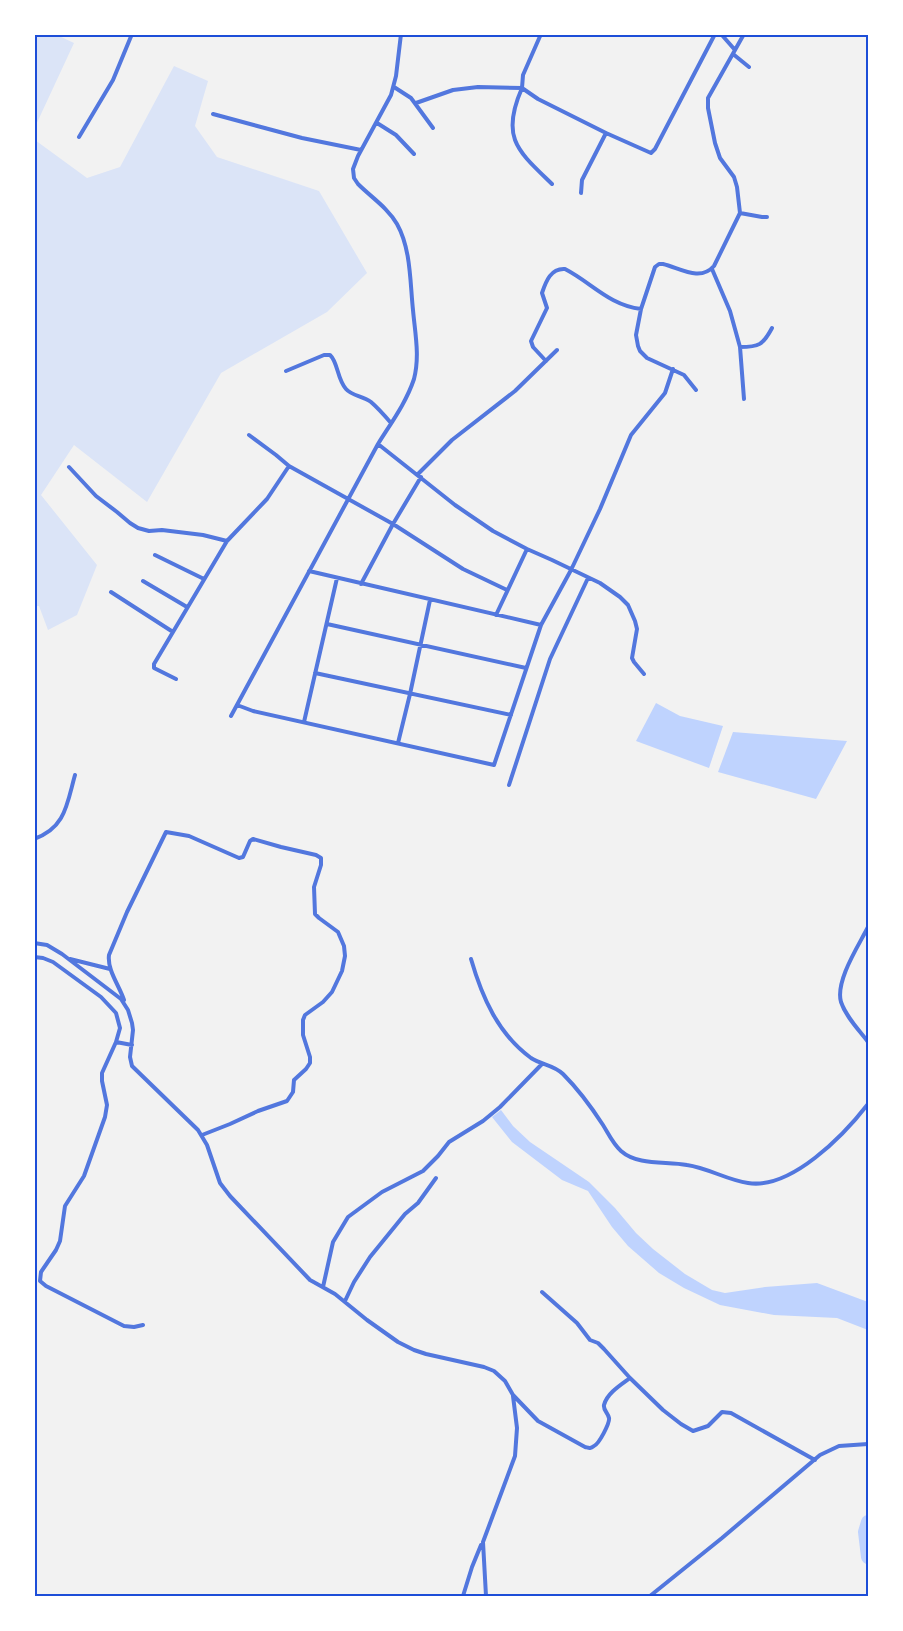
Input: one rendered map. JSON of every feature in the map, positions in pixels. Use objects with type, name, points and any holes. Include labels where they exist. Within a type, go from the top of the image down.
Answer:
[{"type":"street","points":[[79,137],[113,80],[132,34]]},
{"type":"street","points":[[231,716],[378,444],[405,401],[417,362],[410,275],[403,240],[389,213],[358,184],[352,169],[389,102],[394,87],[401,34]]},
{"type":"street","points":[[542,34],[523,75],[522,88],[512,117],[513,135],[514,141],[526,159],[552,184]]},
{"type":"street","points":[[416,103],[453,90],[478,87],[522,88],[538,99],[651,153],[715,34]]},
{"type":"street","points":[[720,34],[749,67]]},
{"type":"street","points":[[696,390],[687,379],[673,369],[647,358],[640,351],[636,335],[641,309],[652,273],[657,266],[667,265],[694,273],[705,273],[712,269],[740,213],[734,177],[720,158],[715,142],[708,98],[744,34]]},
{"type":"street","points":[[394,87],[416,103],[434,128]]},
{"type":"street","points":[[213,114],[302,138],[362,150]]},
{"type":"street","points":[[377,123],[396,135],[414,154]]},
{"type":"street","points":[[580,193],[582,180],[606,133]]},
{"type":"street","points":[[740,213],[767,217]]},
{"type":"street","points":[[546,361],[531,341],[547,308],[542,295],[553,271],[565,269],[617,303],[641,309]]},
{"type":"street","points":[[712,269],[730,311],[740,347],[744,399]]},
{"type":"street","points":[[740,347],[761,344],[772,328]]},
{"type":"street","points":[[361,584],[419,475],[452,440],[514,392],[556,350]]},
{"type":"street","points":[[286,371],[324,355],[330,355],[334,359],[336,371],[344,387],[352,394],[373,404],[391,423]]},
{"type":"street","points":[[237,705],[253,711],[494,765],[541,625],[571,570],[600,509],[627,444],[635,429],[665,393],[673,369]]},
{"type":"street","points":[[249,435],[289,466],[393,524],[453,563],[507,590]]},
{"type":"street","points":[[378,444],[481,523],[526,549],[613,591],[628,605],[637,625],[632,658],[644,674]]},
{"type":"street","points":[[176,679],[153,666],[227,541],[267,499],[289,466]]},
{"type":"street","points":[[69,467],[96,496],[138,528],[149,531],[162,530],[203,535],[227,541]]},
{"type":"street","points":[[495,615],[526,549]]},
{"type":"street","points":[[155,555],[204,579]]},
{"type":"street","points":[[309,572],[541,625]]},
{"type":"street","points":[[304,722],[338,578]]},
{"type":"street","points":[[509,785],[550,659],[588,578]]},
{"type":"street","points":[[143,581],[187,607]]},
{"type":"street","points":[[111,592],[172,632]]},
{"type":"street","points":[[398,743],[430,600]]},
{"type":"street","points":[[327,624],[526,668]]},
{"type":"street","points":[[315,673],[511,715]]},
{"type":"street","points":[[34,838],[45,834],[60,821],[75,775]]},
{"type":"street","points":[[202,1135],[287,1101],[293,1092],[294,1080],[310,1063],[304,1041],[303,1020],[305,1015],[332,992],[342,971],[344,946],[338,932],[315,914],[314,887],[321,858],[253,839],[243,857],[239,858],[189,836],[166,832],[116,938],[109,959],[110,969],[120,988],[132,1023],[131,1063],[135,1070],[202,1135],[220,1183],[235,1203],[305,1276],[345,1301],[382,1331],[414,1350],[494,1371],[538,1421],[585,1447],[590,1448],[597,1444],[609,1423],[604,1405],[615,1390],[630,1378]]},
{"type":"street","points":[[868,927],[841,986],[840,995],[844,1010],[868,1042]]},
{"type":"street","points":[[35,942],[47,945],[69,959],[115,993],[124,1004]]},
{"type":"street","points":[[34,957],[53,962],[112,1007],[118,1016],[121,1043],[102,1072],[107,1109],[92,1156],[80,1184],[65,1206],[60,1241],[41,1272],[40,1278],[42,1284],[115,1322],[124,1326],[143,1325]]},
{"type":"street","points":[[69,959],[110,969]]},
{"type":"street","points":[[471,959],[480,988],[494,1018],[530,1057],[562,1073],[601,1122],[619,1149],[627,1156],[638,1160],[685,1164],[709,1170],[738,1182],[751,1184],[778,1180],[796,1171],[840,1136],[868,1104]]},
{"type":"street","points":[[121,1043],[132,1045]]},
{"type":"street","points":[[323,1287],[333,1242],[348,1217],[382,1192],[423,1171],[449,1142],[483,1121],[500,1107],[542,1063]]},
{"type":"street","points":[[345,1301],[359,1272],[370,1257],[405,1214],[418,1203],[436,1178]]},
{"type":"street","points":[[542,1292],[576,1323],[590,1341],[598,1343],[630,1378],[681,1424],[693,1431],[708,1426],[722,1412],[731,1413],[816,1460]]},
{"type":"street","points":[[463,1596],[515,1456],[517,1428],[513,1395]]},
{"type":"street","points":[[651,1596],[820,1455],[839,1446],[868,1444]]},
{"type":"street","points":[[483,1542],[486,1596]]},
{"type":"shaded area","points":[[35,34],[57,35],[74,43],[35,127]]},
{"type":"shaded area","points":[[174,66],[208,81],[195,126],[217,157],[319,191],[367,273],[327,312],[221,373],[147,502],[74,445],[41,495],[97,565],[77,615],[48,630],[39,606],[34,606],[35,140],[87,178],[120,167]]},
{"type":"water","points":[[656,703],[680,716],[723,726],[709,768],[636,741]]},
{"type":"water","points":[[733,732],[847,741],[816,799],[718,772]]},
{"type":"water","points":[[501,1110],[513,1126],[530,1142],[589,1182],[636,1233],[685,1274],[712,1290],[725,1293],[817,1283],[868,1302],[868,1330],[837,1318],[774,1315],[720,1305],[684,1288],[659,1273],[628,1246],[588,1191],[562,1180],[512,1142],[492,1117]]},
{"type":"waterway","points":[[868,1522],[865,1532],[868,1557]]}]
